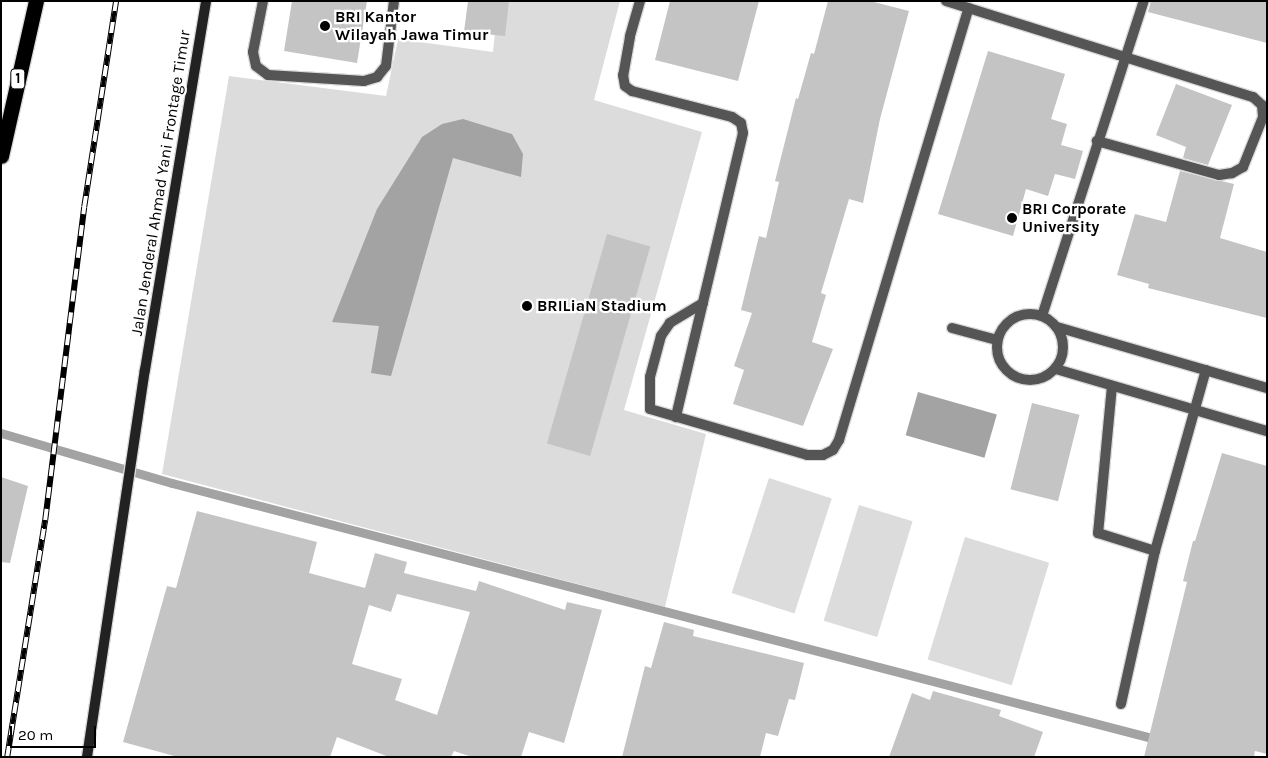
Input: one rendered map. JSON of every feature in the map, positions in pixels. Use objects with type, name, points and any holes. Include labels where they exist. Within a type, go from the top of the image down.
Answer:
[{"type":"highway","name":"1","points":[[1,156],[36,1]]},
{"type":"street","name":"Jalan Jenderal Ahmad Yani Frontage Timur","points":[[87,757],[127,502],[145,370],[206,1]]},
{"type":"lane","points":[[263,1],[253,52],[256,66],[268,75],[364,82],[377,77],[386,66],[394,1]]},
{"type":"lane","points":[[640,1],[630,37],[623,75],[625,86],[632,92],[732,117],[741,123],[743,133],[676,417]]},
{"type":"lane","points":[[946,1],[1253,97],[1262,105],[1263,117],[1243,167],[1232,173],[1219,175],[1097,141]]},
{"type":"lane","points":[[1042,316],[1124,57],[1144,1]]},
{"type":"lane","points":[[703,303],[670,323],[660,336],[650,377],[650,409],[807,455],[823,455],[833,450],[839,440],[969,8]]},
{"type":"lane","points":[[1057,326],[1064,340],[1063,356],[1056,369],[1042,379],[1023,380],[1007,373],[998,357],[997,340],[1003,327],[1014,318],[1028,314],[1042,316],[1057,326],[1267,388]]},
{"type":"lane","points":[[952,328],[997,340]]},
{"type":"lane","points":[[1056,369],[1267,432]]},
{"type":"lane","points":[[1121,704],[1154,551],[1206,370]]},
{"type":"lane","points":[[1112,386],[1098,533],[1154,551]]},
{"type":"shaded area","points":[[498,1],[620,1],[594,100],[702,132],[624,410],[706,434],[665,607],[162,474],[229,76],[386,96],[398,39],[493,52]]},
{"type":"shaded area","points":[[463,119],[512,134],[523,154],[521,177],[453,158],[391,376],[371,373],[379,326],[332,322],[377,209],[422,137],[442,124]]},
{"type":"shaded area","points":[[918,392],[997,415],[984,458],[906,435]]},
{"type":"shaded area","points":[[769,478],[832,498],[794,613],[732,593]]},
{"type":"shaded area","points":[[859,505],[913,521],[877,637],[824,621]]},
{"type":"shaded area","points":[[965,537],[1049,563],[1012,685],[928,659]]},
{"type":"building","name":"BRI Kantor Wilayah Jawa Timur","points":[[292,1],[367,1],[357,63],[284,51]]},
{"type":"building","points":[[468,1],[509,1],[505,36],[464,32]]},
{"type":"building","points":[[670,1],[759,1],[738,81],[655,60]]},
{"type":"building","points":[[828,1],[870,1],[909,11],[880,119],[863,203],[849,199],[821,293],[826,295],[812,342],[833,349],[803,426],[733,404],[744,370],[734,366],[752,313],[741,310],[759,236],[766,238],[779,182],[775,181],[796,98],[798,99],[811,53],[814,54]]},
{"type":"building","points":[[1151,1],[1267,1],[1267,43],[1148,12]]},
{"type":"building","points":[[988,51],[1065,74],[1051,119],[1067,124],[1061,145],[1083,151],[1075,179],[1055,174],[1048,196],[1026,189],[1013,236],[938,214]]},
{"type":"building","points":[[1176,84],[1232,105],[1208,165],[1183,158],[1186,147],[1156,135]]},
{"type":"building","points":[[1180,171],[1234,184],[1220,238],[1267,252],[1267,318],[1148,288],[1149,284],[1117,275],[1135,214],[1166,222]]},
{"type":"building","points":[[607,234],[650,246],[590,456],[547,444]]},
{"type":"building","points":[[1032,403],[1080,415],[1058,501],[1010,489]]},
{"type":"building","points":[[1222,453],[1267,466],[1267,754],[1255,751],[1254,757],[1144,757],[1187,582],[1183,581],[1193,541],[1195,541]]},
{"type":"building","points":[[1,477],[28,486],[10,563],[1,562]]},
{"type":"building","points":[[197,511],[317,542],[309,573],[365,588],[375,553],[407,562],[404,573],[476,591],[479,581],[565,610],[567,602],[602,610],[564,743],[529,732],[521,757],[472,757],[454,751],[451,757],[389,757],[337,737],[330,757],[178,757],[123,742],[167,586],[176,588]],"holes":[[[397,594],[470,612],[437,715],[395,700],[402,679],[352,664],[369,605],[391,612]]]},
{"type":"building","points":[[664,622],[694,630],[693,636],[804,663],[795,700],[789,699],[778,736],[766,733],[760,757],[622,757],[645,666],[651,668]]},
{"type":"building","points":[[933,691],[1001,710],[999,716],[1043,732],[1034,757],[889,757],[912,693],[930,700]]},
{"type":"waterway","points":[[1,433],[172,483],[1159,740]]},
{"type":"railway","points":[[7,757],[45,520],[84,207],[116,1]]},
{"type":"place","name":"BRI Kantor Wilayah Jawa Timur","points":[[325,26]]},
{"type":"place","name":"BRI Corporate University","points":[[1012,218]]},
{"type":"place","name":"BRILiaN Stadium","points":[[527,306]]}]
